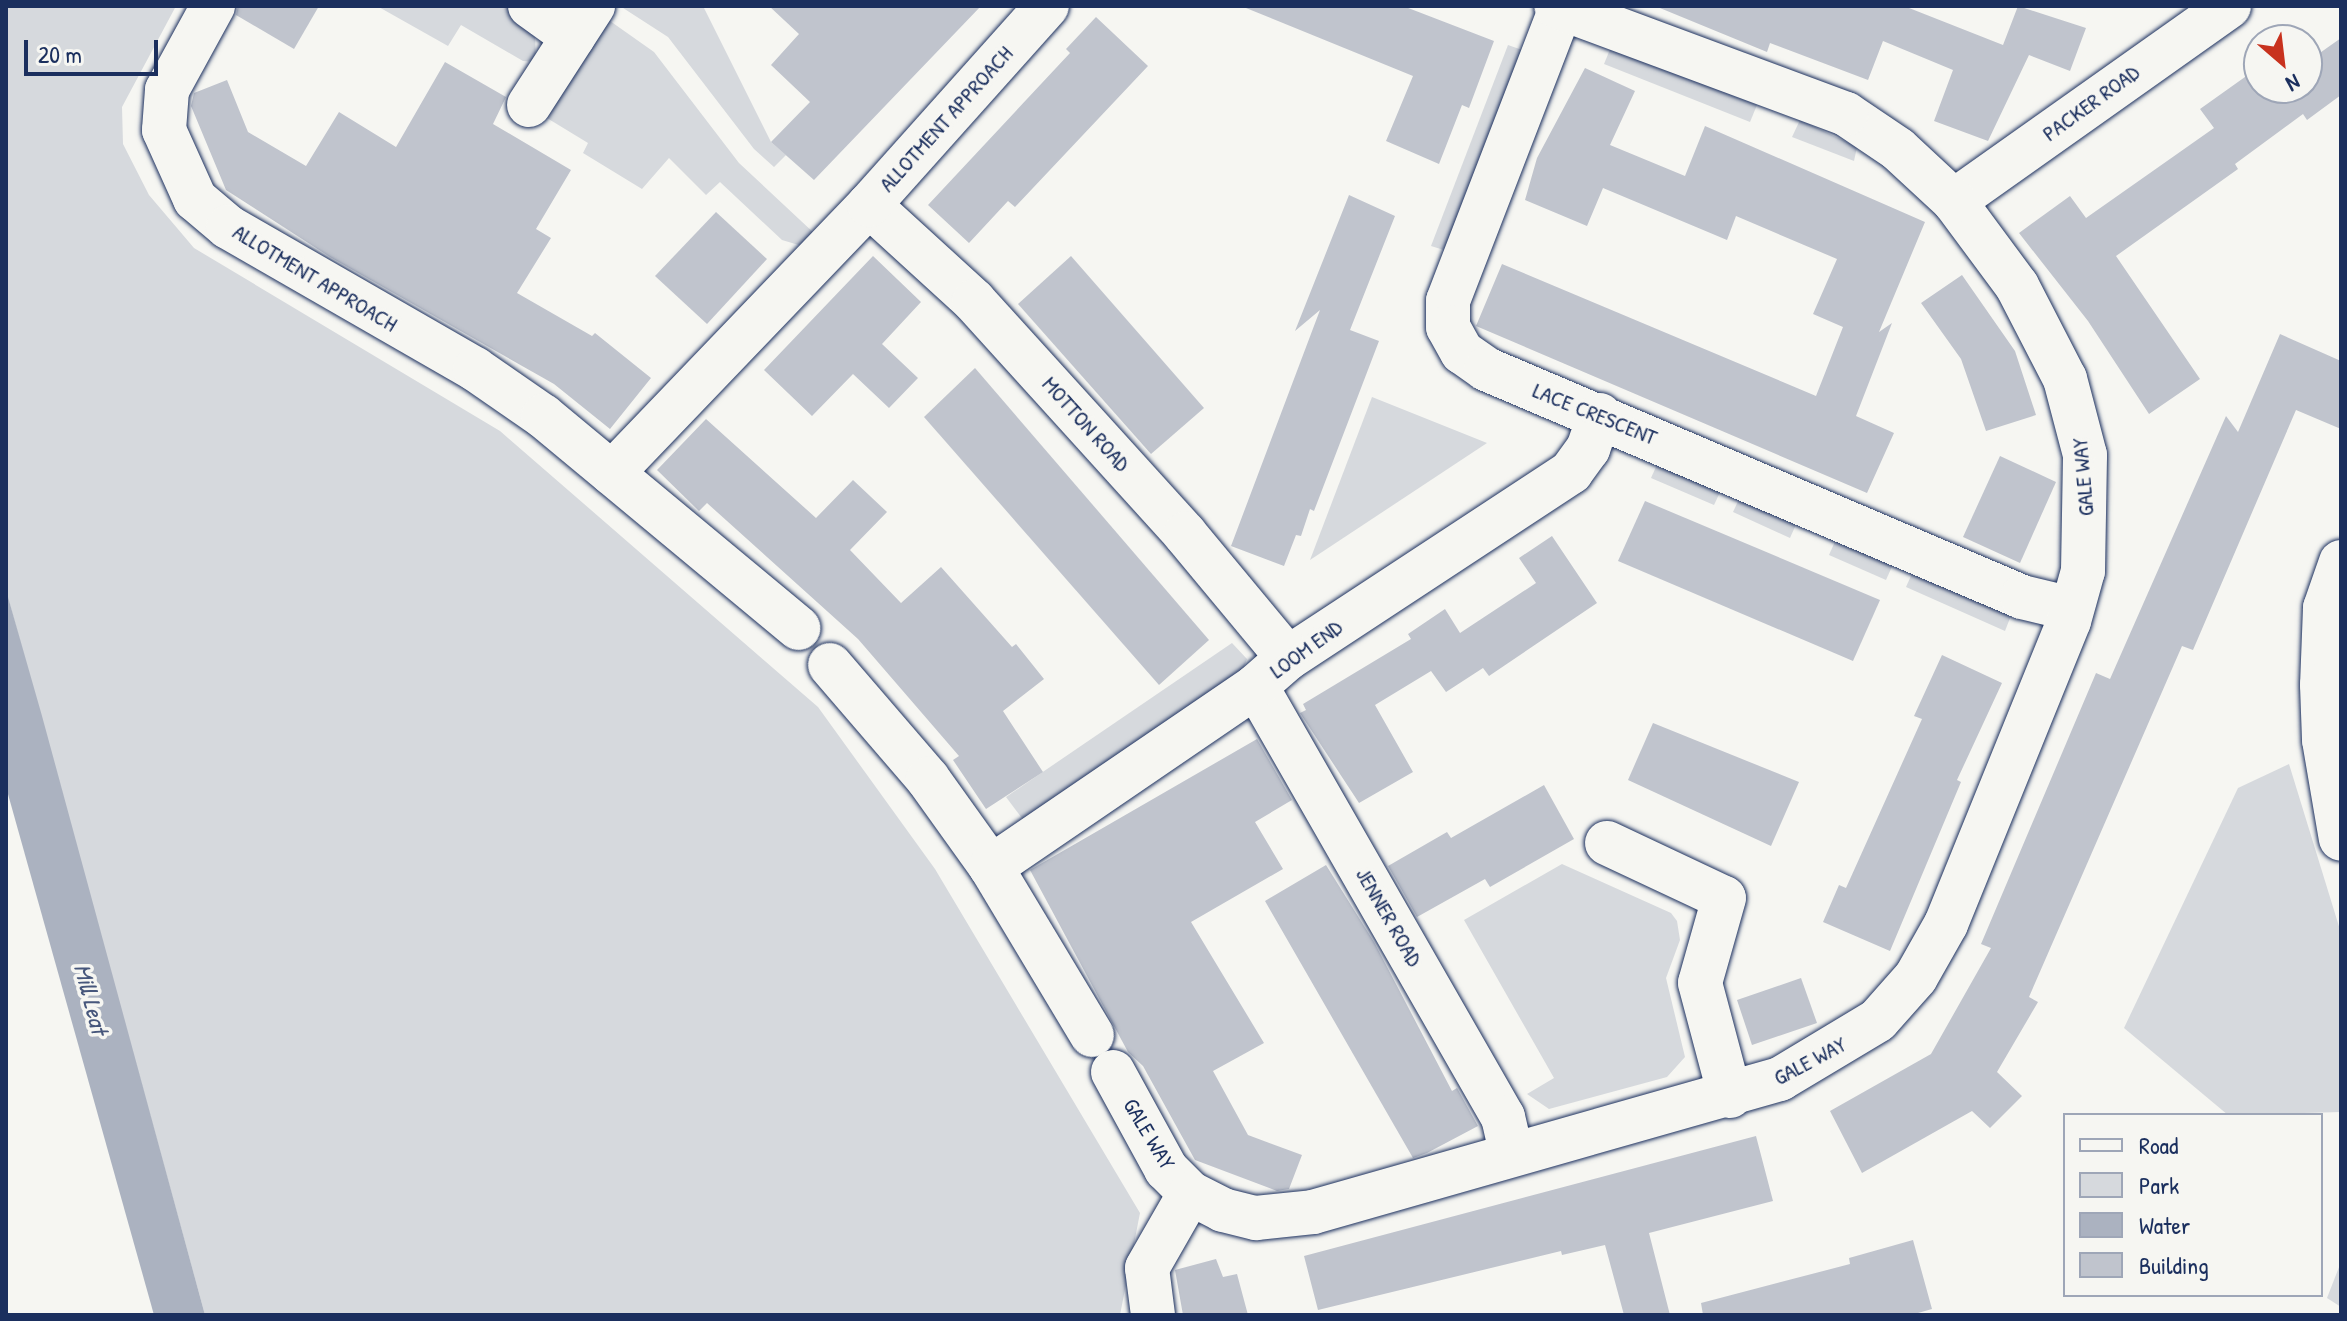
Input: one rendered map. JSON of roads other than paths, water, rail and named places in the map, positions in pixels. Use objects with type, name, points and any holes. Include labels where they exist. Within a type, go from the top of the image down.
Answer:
[{"type":"street","name":"ALLOTMENT APPROACH","points":[[213,6],[167,90],[164,130],[195,199],[228,227],[343,297],[475,369],[612,473],[798,628]]},
{"type":"street","points":[[529,105],[583,22],[530,6]]},
{"type":"street","name":"ALLOTMENT APPROACH","points":[[612,473],[869,205],[1047,6]]},
{"type":"street","name":"PACKER ROAD","points":[[1954,201],[2229,6]]},
{"type":"street","name":"GALE WAY","points":[[991,867],[1103,1054],[1166,1169],[1190,1193],[1223,1210],[1256,1218],[1313,1212],[1511,1153],[1730,1096],[1780,1079],[1827,1055],[1878,1020],[1916,977],[1946,924],[2072,609],[2083,571],[2088,502],[2085,455],[2065,379],[2017,286],[1954,201],[1898,149],[1846,114],[1628,18],[1558,7]]},
{"type":"street","name":"LACE CRESCENT","points":[[1558,7],[1448,301],[1448,327],[1462,352],[1486,369],[2022,597],[2072,609]]},
{"type":"street","name":"MOTTON ROAD","points":[[869,205],[974,301],[1195,546],[1288,658]]},
{"type":"street","name":"LOOM END","points":[[991,867],[1256,686],[1288,658],[1571,472],[1588,449],[1600,415]]},
{"type":"street","points":[[2341,562],[2325,608],[2322,685],[2324,740],[2341,839]]},
{"type":"street","points":[[830,665],[928,779],[991,867]]},
{"type":"street","name":"JENNER ROAD","points":[[1256,686],[1503,1117],[1511,1153]]},
{"type":"street","points":[[1607,843],[1724,898],[1700,983],[1730,1096]]},
{"type":"street","name":"GALE WAY","points":[[1153,1315],[1147,1268],[1190,1193]]},
{"type":"water","name":"Mill Leat","points":[[6,590],[205,1315],[154,1315],[6,787]]}]
